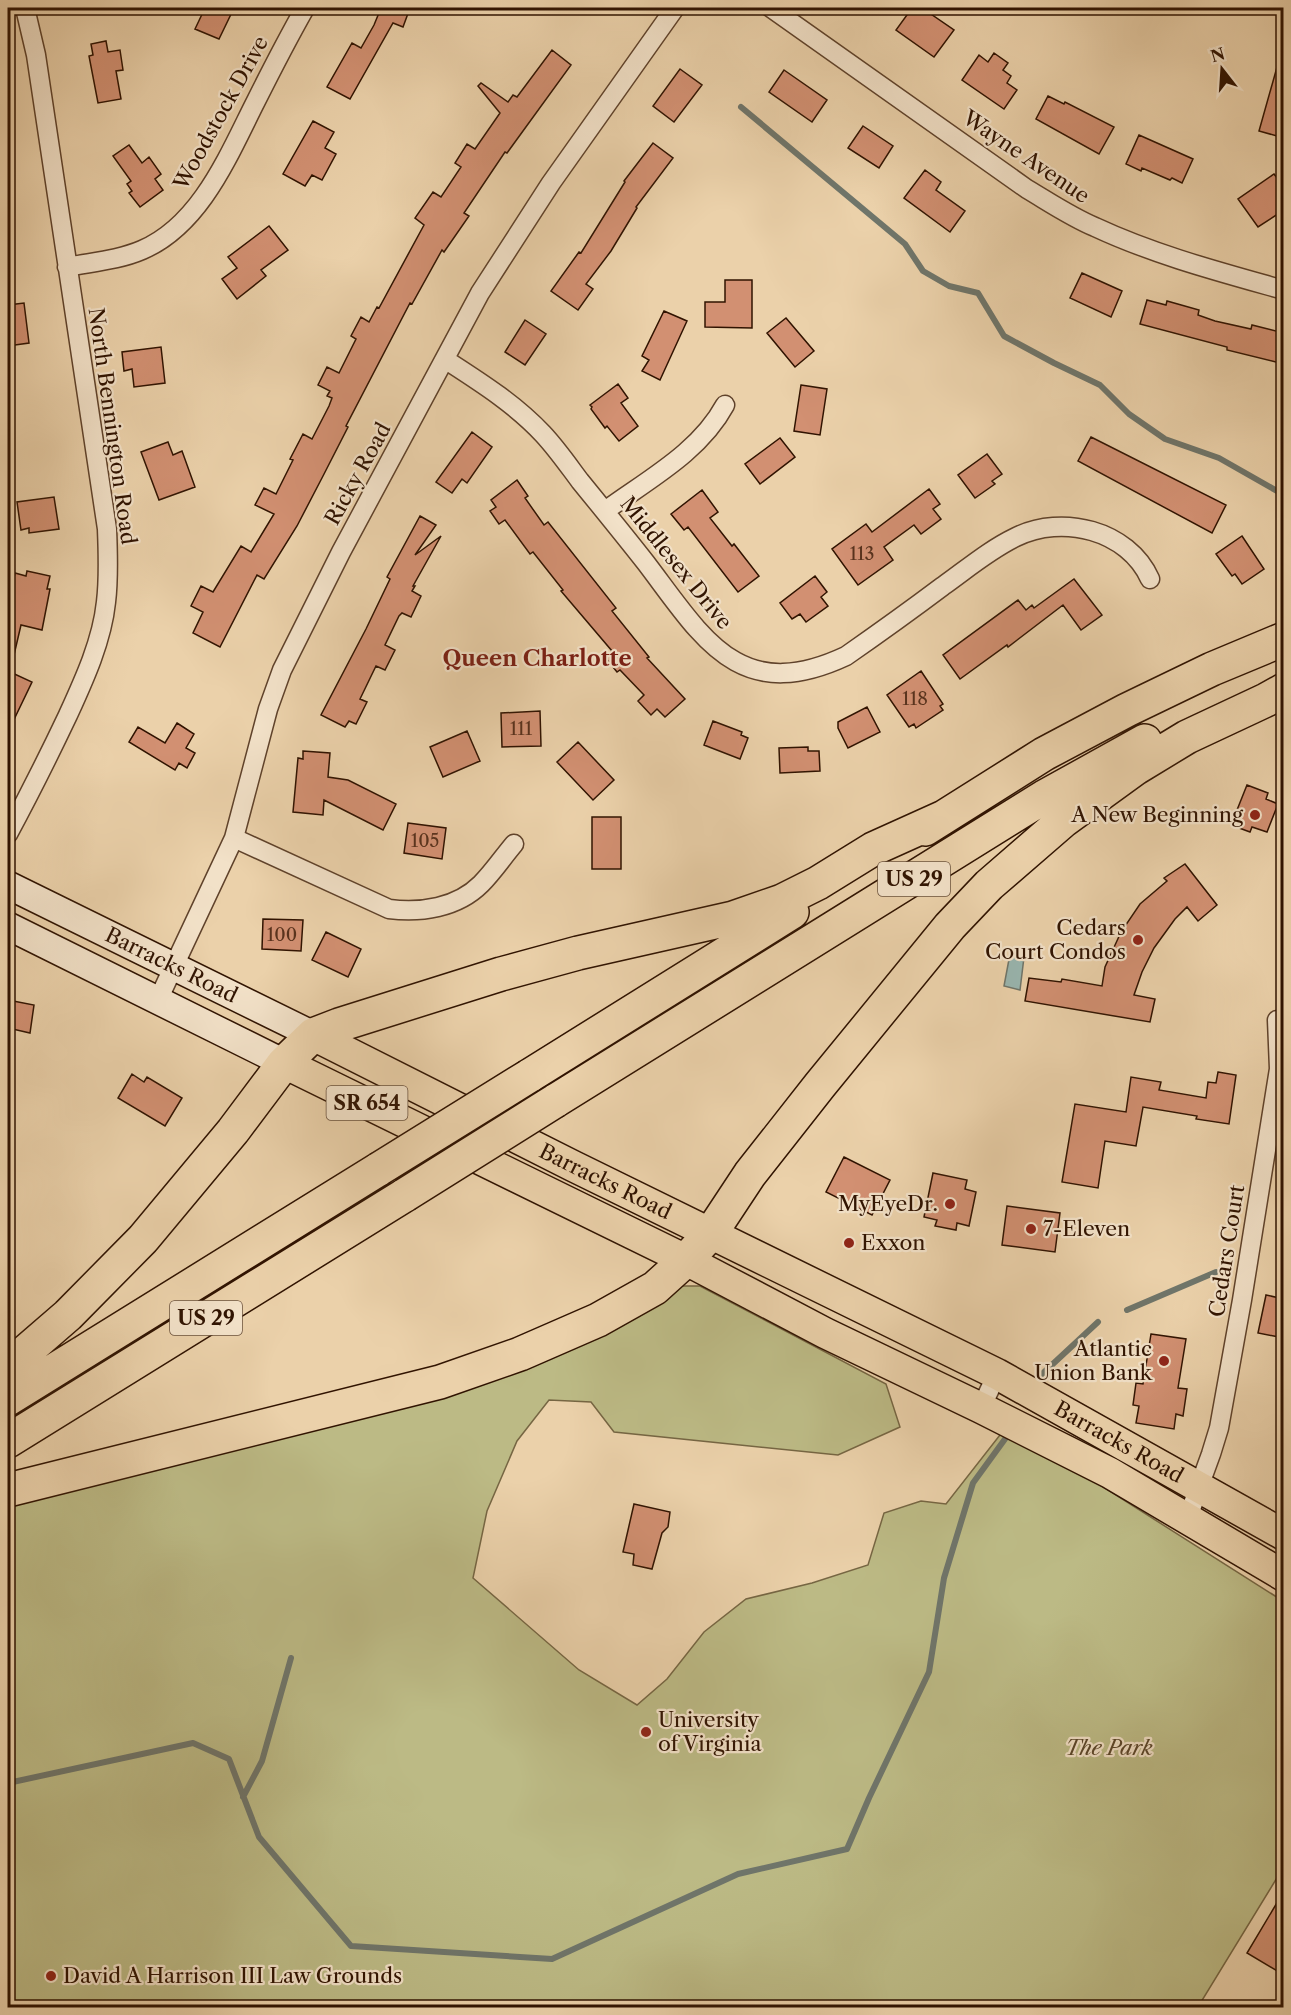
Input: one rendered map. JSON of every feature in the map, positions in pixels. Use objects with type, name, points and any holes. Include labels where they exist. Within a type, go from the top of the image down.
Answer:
[{"type":"highway","name":"US 29","points":[[8,1399],[1044,754],[1126,710],[1212,669],[1284,639]]},
{"type":"highway","name":"US 29","points":[[8,1441],[1082,774],[1212,708],[1284,677]]},
{"type":"highway","points":[[8,1490],[440,1382],[520,1354],[598,1320],[656,1288],[711,1233],[750,1174],[820,1085],[950,926],[989,885],[1063,821],[1136,768],[1187,737],[1284,690]]},
{"type":"highway","points":[[8,1367],[68,1315],[143,1239],[233,1131],[284,1063],[313,1035],[501,974],[578,953],[700,927],[772,905],[818,883],[873,849],[944,817]]},
{"type":"main road","name":"Barracks Road","points":[[8,885],[997,1374],[1284,1535]]},
{"type":"main road","name":"Barracks Road","points":[[8,926],[686,1260],[825,1333],[1110,1473],[1284,1576]]},
{"type":"street","name":"North Bennington Road","points":[[8,834],[40,774],[83,681],[101,629],[106,603],[108,561],[106,529],[36,55],[26,8]]},
{"type":"street","name":"Woodstock Drive","points":[[66,267],[144,250],[166,237],[185,220],[208,189],[232,148],[305,8]]},
{"type":"street","name":"Ricky Road","points":[[158,1000],[234,838],[268,709],[282,670],[341,552],[480,293],[621,82],[675,8]]},
{"type":"street","name":"Wayne Avenue","points":[[771,8],[1027,189],[1060,209],[1138,246],[1284,290]]},
{"type":"street","name":"Middlesex Drive","points":[[446,360],[516,409],[543,434],[709,644],[727,657],[747,667],[764,672],[786,674],[823,667],[846,656],[986,555],[1017,536],[1038,529],[1078,528],[1100,533],[1115,540],[1132,553],[1146,569],[1150,579]]},
{"type":"street","points":[[605,511],[691,448],[705,434],[725,405]]},
{"type":"street","points":[[234,838],[389,909],[406,911],[432,909],[467,895],[481,885],[514,844]]},
{"type":"street","name":"Cedars Court","points":[[1199,1486],[1219,1428],[1244,1291],[1279,1068],[1277,1020]]},
{"type":"street","points":[[981,1408],[997,1374]]},
{"type":"street","name":"Barracks Road","points":[[1187,1520],[1199,1486]]},
{"type":"green space","name":"University of Virginia","points":[[678,1286],[700,1286],[886,1384],[900,1427],[838,1455],[614,1432],[591,1402],[549,1400],[517,1441],[487,1511],[473,1578],[579,1670],[637,1705],[667,1679],[704,1632],[746,1599],[812,1583],[868,1565],[884,1513],[921,1501],[946,1504],[1007,1426],[1283,1601],[1283,1868],[1198,2007],[8,2008],[8,1501],[162,1461]]},
{"type":"water","points":[[1010,954],[1024,957],[1020,990],[1004,986]]},
{"type":"building","points":[[205,8],[234,8],[219,39],[195,29]]},
{"type":"building","points":[[381,8],[410,8],[403,27],[393,23],[350,99],[327,87],[352,43],[361,48]]},
{"type":"building","points":[[912,8],[922,8],[954,30],[934,57],[896,30]]},
{"type":"building","points":[[106,41],[108,52],[120,50],[123,70],[116,71],[121,99],[98,103],[89,56],[93,55],[91,44]]},
{"type":"building","points":[[552,50],[571,65],[507,153],[505,152],[464,213],[469,216],[444,252],[442,250],[412,304],[410,303],[297,526],[264,579],[257,575],[220,647],[193,633],[203,612],[191,606],[201,586],[213,592],[241,546],[251,552],[274,514],[255,505],[264,488],[276,494],[303,434],[312,439],[329,406],[332,398],[327,396],[330,391],[318,385],[327,367],[339,373],[356,339],[351,336],[361,317],[369,322],[377,307],[379,308],[424,225],[415,218],[433,192],[441,197],[461,167],[455,163],[467,144],[475,149],[500,113],[478,86],[481,83],[508,102],[513,95],[517,97]]},
{"type":"building","points":[[994,53],[1008,63],[1003,70],[1011,76],[1007,83],[1017,90],[1004,109],[962,80],[979,55],[988,62]]},
{"type":"building","points":[[1279,60],[1284,60],[1284,138],[1259,131]]},
{"type":"building","points":[[680,69],[702,85],[674,122],[653,106]]},
{"type":"building","points":[[784,70],[827,100],[812,122],[769,92]]},
{"type":"building","points":[[1048,96],[1114,127],[1099,154],[1036,119]]},
{"type":"building","points":[[313,121],[334,132],[325,148],[336,154],[322,180],[312,175],[305,186],[283,174]]},
{"type":"building","points":[[863,126],[893,146],[879,168],[848,148]]},
{"type":"building","points":[[1139,135],[1193,159],[1182,183],[1142,168],[1141,171],[1126,164]]},
{"type":"building","points":[[653,143],[673,158],[636,207],[611,251],[586,284],[593,289],[578,310],[551,291],[579,252],[581,253],[624,181]]},
{"type":"building","points":[[129,145],[142,163],[149,157],[161,174],[155,179],[163,190],[140,207],[129,193],[132,191],[127,184],[131,181],[113,156]]},
{"type":"building","points":[[925,170],[941,182],[936,190],[965,211],[950,232],[904,198]]},
{"type":"building","points":[[1274,174],[1284,187],[1284,210],[1258,227],[1238,199]]},
{"type":"building","points":[[269,226],[288,250],[261,270],[266,276],[237,299],[222,279],[237,268],[228,257]]},
{"type":"building","points":[[1082,273],[1122,291],[1111,317],[1070,298]]},
{"type":"building","points":[[725,280],[752,280],[752,328],[705,327],[705,302],[725,302]]},
{"type":"building","points":[[1147,300],[1166,305],[1167,301],[1199,310],[1198,315],[1215,321],[1251,329],[1252,325],[1284,333],[1284,364],[1140,324]]},
{"type":"building","points":[[24,303],[29,343],[8,346],[8,305]]},
{"type":"building","points":[[664,311],[687,321],[660,380],[642,371],[649,360],[642,356]]},
{"type":"building","points":[[786,318],[814,351],[795,367],[767,333]]},
{"type":"building","points":[[525,320],[546,334],[525,365],[505,352]]},
{"type":"building","points":[[161,347],[165,383],[134,387],[132,369],[124,371],[122,352]]},
{"type":"building","points":[[618,384],[628,398],[621,403],[638,426],[619,441],[607,426],[605,428],[590,405]]},
{"type":"building","points":[[801,385],[827,389],[820,435],[794,431]]},
{"type":"building","points":[[472,432],[492,447],[467,483],[462,479],[452,493],[436,482]]},
{"type":"building","points":[[1091,437],[1226,505],[1212,533],[1078,461]]},
{"type":"building","points":[[780,438],[795,457],[760,484],[745,464]]},
{"type":"building","points":[[168,442],[173,455],[182,451],[195,487],[159,500],[141,452]]},
{"type":"building","points":[[987,454],[1002,474],[992,481],[995,484],[975,498],[958,475]]},
{"type":"building","points":[[517,480],[528,496],[525,498],[544,525],[548,522],[616,608],[612,611],[649,657],[647,658],[685,699],[665,717],[657,709],[651,715],[638,701],[644,695],[620,670],[617,672],[605,657],[612,651],[561,591],[563,590],[533,552],[530,554],[505,520],[499,524],[490,511],[496,507],[491,500]]},
{"type":"building","points":[[929,489],[940,504],[933,509],[941,519],[921,534],[914,525],[884,547],[893,560],[858,585],[832,549],[866,524],[872,532]]},
{"type":"building","points":[[702,490],[718,512],[710,518],[759,576],[738,592],[688,527],[684,530],[671,514]]},
{"type":"building","points":[[54,497],[59,529],[29,533],[29,528],[21,530],[17,502]]},
{"type":"building","points":[[420,516],[436,525],[415,555],[441,536],[413,586],[415,586],[412,591],[421,596],[411,617],[402,613],[399,616],[385,645],[395,650],[385,670],[376,666],[360,699],[367,702],[356,724],[349,721],[345,727],[321,715],[390,579],[387,577]]},
{"type":"building","points":[[1242,536],[1264,569],[1242,584],[1235,574],[1232,576],[1216,554]]},
{"type":"building","points":[[27,571],[50,576],[47,589],[50,589],[42,630],[21,625],[14,655],[8,655],[8,604],[15,573],[26,576]]},
{"type":"building","points":[[815,576],[827,592],[821,597],[828,606],[806,622],[800,614],[792,619],[780,603]]},
{"type":"building","points":[[1074,579],[1102,615],[1081,630],[1063,605],[1008,647],[1007,645],[960,679],[943,655],[1018,600],[1026,610],[1032,605],[1034,608]]},
{"type":"building","points":[[8,671],[32,682],[8,732]]},
{"type":"building","points":[[921,671],[943,704],[940,706],[943,710],[916,728],[914,724],[909,727],[887,695]]},
{"type":"building","points":[[867,707],[880,732],[848,748],[838,728],[838,722]]},
{"type":"building","points":[[540,711],[541,746],[502,747],[501,713]]},
{"type":"building","points":[[713,721],[742,732],[741,735],[748,738],[740,759],[704,745]]},
{"type":"building","points":[[177,723],[194,734],[186,748],[195,753],[187,768],[179,763],[175,770],[129,742],[138,727],[165,743]]},
{"type":"building","points":[[467,731],[480,761],[443,777],[430,747]]},
{"type":"building","points":[[578,742],[614,780],[593,800],[557,762]]},
{"type":"building","points":[[808,747],[808,751],[819,751],[820,771],[780,773],[779,748]]},
{"type":"building","points":[[303,751],[330,753],[328,777],[348,780],[396,804],[383,830],[324,800],[323,815],[293,812],[298,758],[303,759]]},
{"type":"building","name":"A New Beginning","points":[[1247,785],[1268,793],[1266,799],[1278,804],[1267,832],[1252,827],[1250,832],[1231,825]]},
{"type":"building","points":[[592,817],[621,817],[621,869],[592,869]]},
{"type":"building","points":[[408,823],[446,828],[442,859],[404,853]]},
{"type":"building","name":"Cedars Court Condos","points":[[1185,864],[1217,905],[1198,921],[1187,907],[1175,919],[1154,948],[1134,995],[1155,999],[1150,1022],[1025,1001],[1029,978],[1061,982],[1062,979],[1102,986],[1105,967],[1121,932],[1140,904],[1167,881],[1164,878]]},
{"type":"building","points":[[263,919],[303,920],[301,951],[262,949]]},
{"type":"building","points":[[326,932],[361,949],[348,977],[312,960]]},
{"type":"building","points":[[8,1000],[34,1005],[30,1033],[8,1028]]},
{"type":"building","points":[[1218,1072],[1236,1075],[1229,1124],[1143,1107],[1136,1146],[1105,1141],[1098,1188],[1062,1182],[1075,1104],[1126,1112],[1131,1077],[1161,1082],[1159,1090],[1206,1098],[1208,1082],[1216,1083]]},
{"type":"building","points":[[132,1074],[144,1082],[147,1077],[182,1098],[165,1126],[118,1098]]},
{"type":"building","points":[[844,1157],[890,1180],[872,1215],[826,1192]]},
{"type":"building","name":"MyEyeDr.","points":[[933,1173],[967,1180],[965,1189],[976,1192],[969,1226],[957,1223],[956,1230],[935,1226],[937,1220],[924,1217]]},
{"type":"building","name":"7-Eleven","points":[[1007,1206],[1060,1213],[1055,1252],[1002,1245]]},
{"type":"building","points":[[1266,1295],[1284,1299],[1284,1338],[1258,1333]]},
{"type":"building","name":"Atlantic Union Bank","points":[[1151,1334],[1186,1339],[1178,1388],[1187,1389],[1183,1416],[1176,1414],[1174,1429],[1136,1423],[1139,1406],[1133,1405],[1136,1383],[1143,1384]]},
{"type":"building","points":[[634,1504],[670,1512],[668,1527],[662,1533],[652,1569],[633,1565],[634,1554],[623,1552]]},
{"type":"building","points":[[1284,1891],[1284,1975],[1247,1953]]},
{"type":"waterway","points":[[741,107],[905,244],[923,271],[949,286],[978,293],[1004,336],[1100,385],[1129,414],[1165,439],[1219,458],[1284,495]]},
{"type":"waterway","points":[[1127,1310],[1216,1272]]},
{"type":"waterway","points":[[1041,1375],[1098,1322]]},
{"type":"waterway","points":[[8,1783],[193,1743],[229,1759],[259,1837],[351,1946],[552,1959],[738,1874],[847,1849],[929,1672],[944,1578],[973,1483],[1005,1439]]},
{"type":"waterway","points":[[243,1797],[262,1761],[291,1658]]},
{"type":"place","name":"A New Beginning","points":[[1255,815]]},
{"type":"place","name":"Cedars Court Condos","points":[[1138,940]]},
{"type":"place","name":"MyEyeDr.","points":[[950,1204]]},
{"type":"place","name":"7-Eleven","points":[[1031,1229]]},
{"type":"place","name":"Exxon","points":[[849,1243]]},
{"type":"place","name":"Atlantic Union Bank","points":[[1164,1361]]},
{"type":"place","name":"University of Virginia","points":[[646,1732]]},
{"type":"place","name":"David A Harrison III Law Grounds","points":[[51,1976]]},
{"type":"district","name":"Queen Charlotte","points":[[537,658]]},
{"type":"park label","name":"The Park","points":[[1109,1748]]}]
